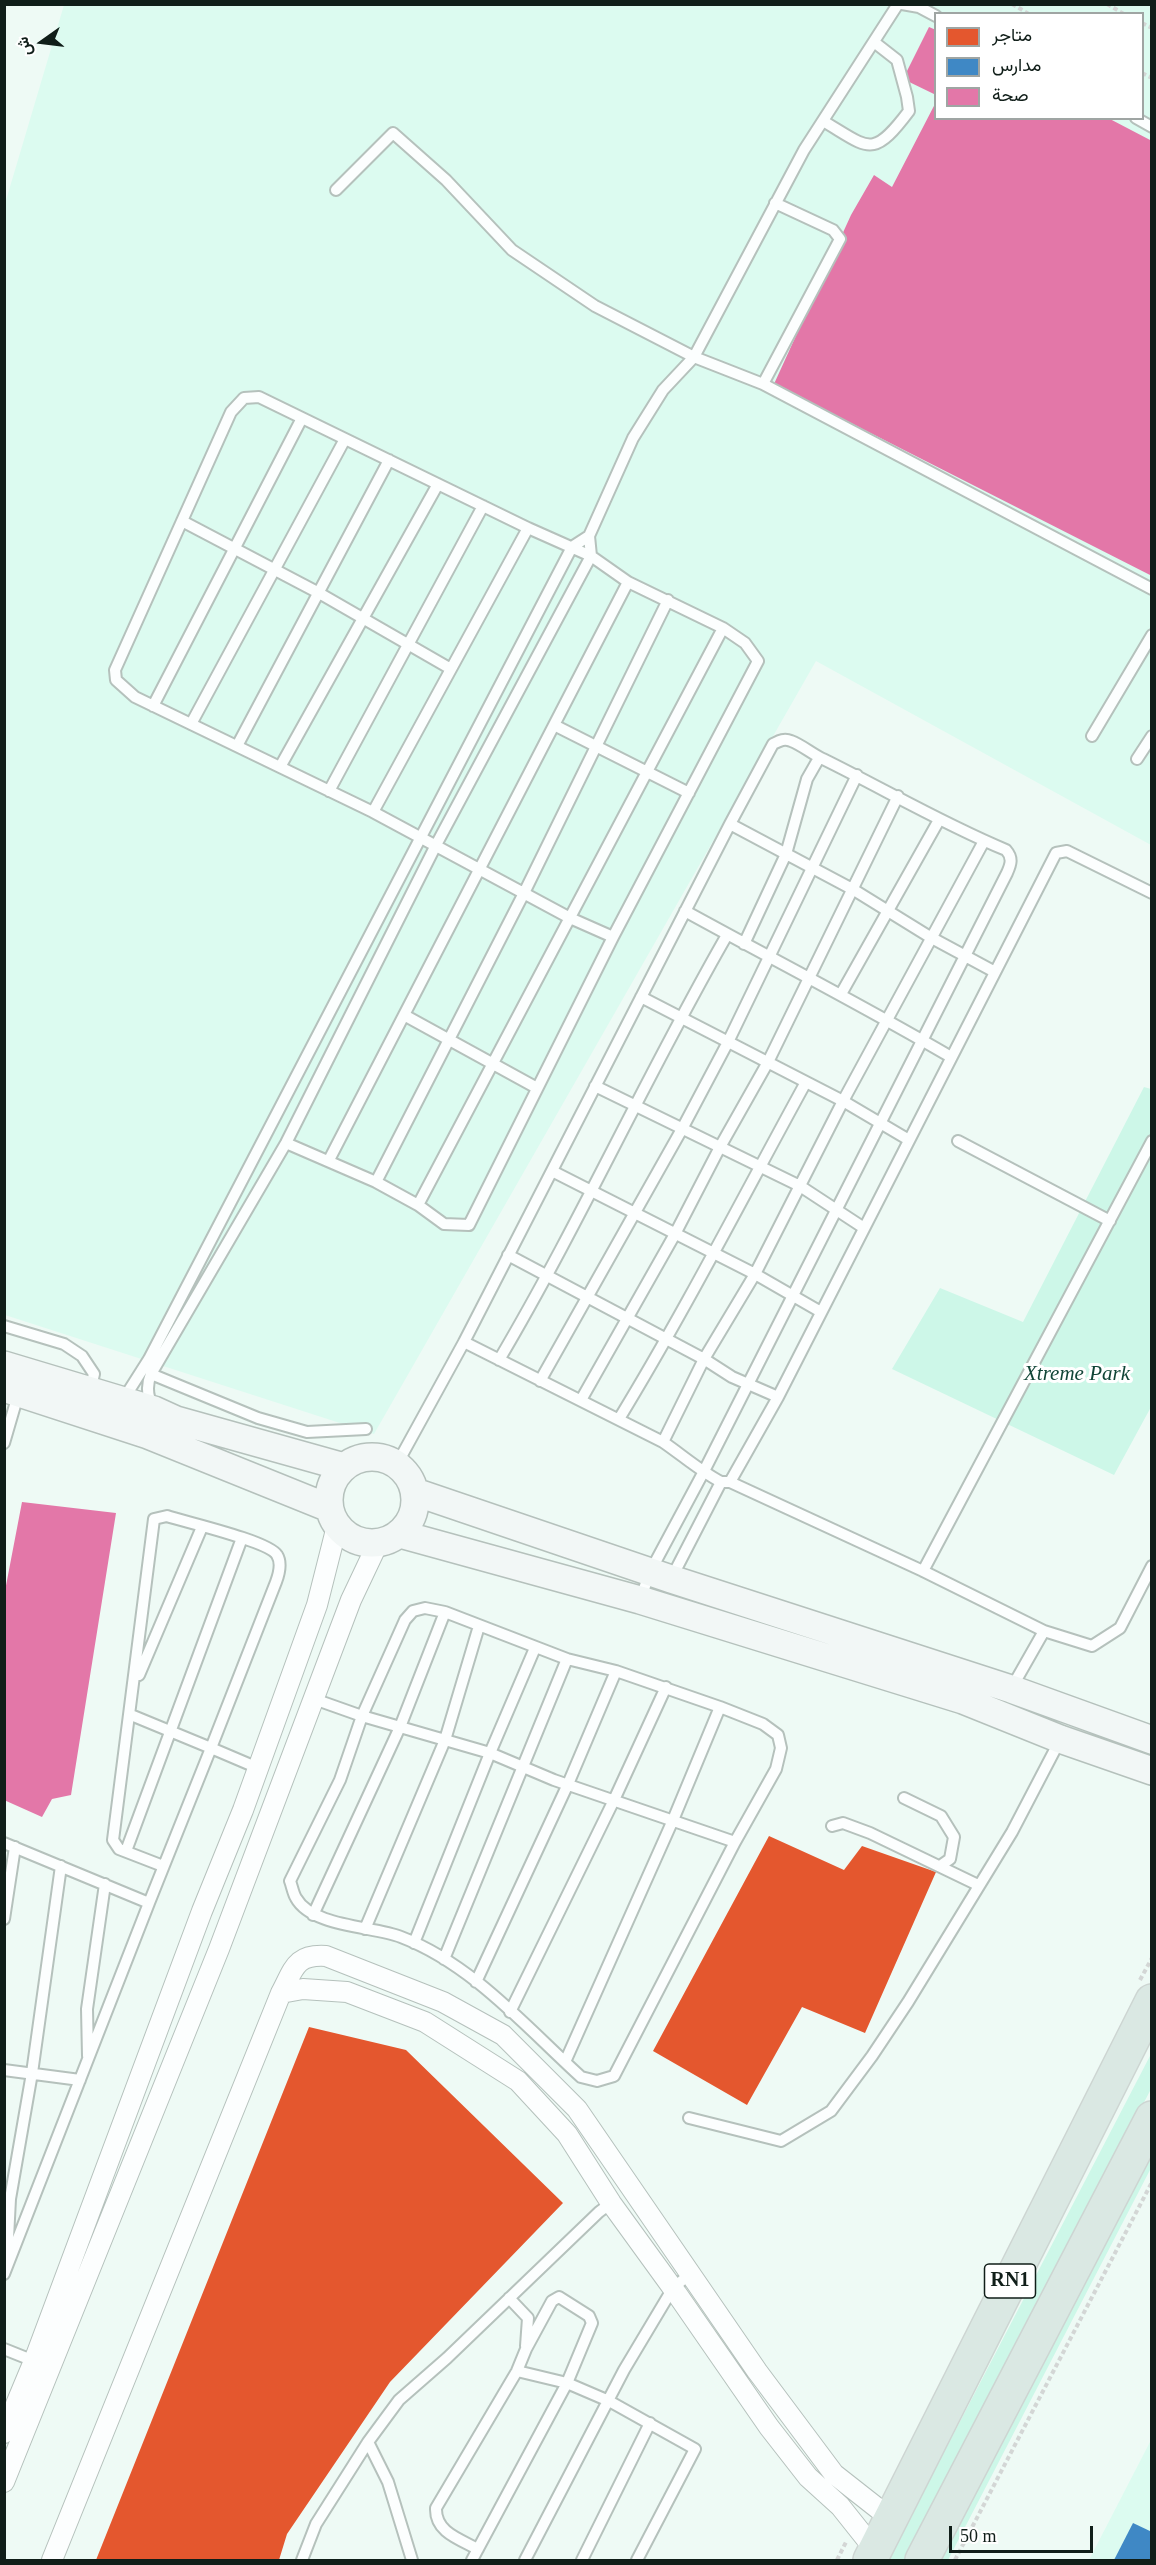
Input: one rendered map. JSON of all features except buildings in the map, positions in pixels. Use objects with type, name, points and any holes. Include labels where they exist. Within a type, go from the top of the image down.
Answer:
[{"type":"highway","name":"RN1","points":[[872,2555],[1152,2001]]},
{"type":"highway","name":"RN1","points":[[922,2560],[1152,2118]]},
{"type":"street","points":[[4,1365],[154,1410],[176,1420],[344,1467]]},
{"type":"street","points":[[12,1390],[148,1435],[333,1517],[347,1536],[357,1542],[389,1538],[640,1600],[963,1700],[1060,1739],[1152,1771]]},
{"type":"street","points":[[4,2433],[34,2361],[258,1768],[316,1605],[333,1517],[331,1486],[344,1467],[356,1459],[370,1456],[387,1459],[397,1464],[411,1481],[415,1492],[413,1515],[389,1538],[361,1576],[219,1950],[4,2481]]},
{"type":"street","points":[[415,1492],[660,1576],[1011,1689],[1152,1740]]},
{"type":"street","points":[[52,2560],[281,1993],[296,1963],[310,1955],[326,1956],[444,2002],[502,2035],[576,2109],[690,2274],[834,2474],[890,2518]]},
{"type":"street","points":[[281,1993],[303,1989],[347,1992],[425,2022],[518,2081],[567,2134],[611,2203],[769,2427],[808,2476],[840,2506],[872,2555]]},
{"type":"lane","points":[[154,1410],[148,1398],[147,1384],[151,1374],[286,1143],[436,845],[591,556],[589,536],[633,438],[663,390],[694,357],[775,203],[823,121],[900,4],[919,7],[934,15]]},
{"type":"lane","points":[[823,121],[864,145],[874,145],[890,136],[909,111],[908,97],[897,60],[874,42]]},
{"type":"lane","points":[[336,190],[393,133],[446,180],[512,250],[595,306],[694,357],[763,384],[1152,590]]},
{"type":"lane","points":[[763,384],[840,239],[833,230],[775,203]]},
{"type":"lane","points":[[286,1143],[376,1182],[418,1205],[444,1224],[469,1225],[613,937],[758,661],[745,644],[723,628],[628,582],[591,556],[528,528],[259,397],[244,398],[231,412],[115,670],[116,680],[135,697],[373,812],[570,918],[613,937]]},
{"type":"lane","points":[[153,706],[302,418]]},
{"type":"lane","points":[[191,724],[345,439]]},
{"type":"lane","points":[[237,746],[389,460]]},
{"type":"lane","points":[[280,767],[438,484]]},
{"type":"lane","points":[[329,791],[483,506]]},
{"type":"lane","points":[[182,521],[319,593],[451,669]]},
{"type":"lane","points":[[373,812],[528,528]]},
{"type":"lane","points":[[122,1401],[149,1359],[572,547],[589,536]]},
{"type":"lane","points":[[329,1160],[628,582]]},
{"type":"lane","points":[[376,1182],[524,893],[668,600]]},
{"type":"lane","points":[[418,1205],[723,628]]},
{"type":"lane","points":[[1092,736],[1152,635]]},
{"type":"lane","points":[[554,725],[689,793]]},
{"type":"lane","points":[[1137,759],[1152,736]]},
{"type":"lane","points":[[397,1464],[464,1342],[773,744],[780,740],[791,741],[819,758],[898,796],[939,820],[1006,850],[1011,864],[703,1473],[660,1576]]},
{"type":"lane","points":[[744,944],[786,854],[807,779],[819,758]]},
{"type":"lane","points":[[540,1381],[633,1212],[682,1129],[728,1042],[810,868],[857,775]]},
{"type":"lane","points":[[581,1400],[675,1234],[768,1062],[898,796]]},
{"type":"lane","points":[[841,994],[939,820]]},
{"type":"lane","points":[[730,824],[854,890],[930,937],[995,972]]},
{"type":"lane","points":[[663,1442],[704,1359],[755,1274],[843,1101],[984,841]]},
{"type":"lane","points":[[640,1600],[660,1576],[726,1482],[778,1397],[1056,853],[1067,851],[1152,893]]},
{"type":"lane","points":[[685,912],[810,977],[951,1057]]},
{"type":"lane","points":[[499,1360],[547,1275],[636,1106],[679,1017],[727,935]]},
{"type":"lane","points":[[641,997],[843,1101],[909,1140]]},
{"type":"lane","points":[[404,1015],[537,1088]]},
{"type":"lane","points":[[619,1419],[715,1253],[806,1082]]},
{"type":"lane","points":[[595,1086],[800,1186],[821,1202],[837,1209],[864,1228]]},
{"type":"lane","points":[[958,1141],[1110,1221]]},
{"type":"lane","points":[[923,1571],[1152,1142]]},
{"type":"lane","points":[[552,1171],[715,1253],[821,1312]]},
{"type":"lane","points":[[508,1255],[748,1384],[778,1397]]},
{"type":"lane","points":[[175,1308],[186,1314]]},
{"type":"lane","points":[[4,1326],[64,1344],[82,1356],[94,1374],[90,1392]]},
{"type":"lane","points":[[464,1342],[663,1442],[703,1473],[923,1571],[1044,1631],[1092,1646],[1105,1639],[1120,1628],[1152,1566]]},
{"type":"lane","points":[[151,1374],[258,1418],[308,1432],[366,1429]]},
{"type":"lane","points":[[4,1443],[12,1390]]},
{"type":"lane","points":[[5,2272],[279,1574],[277,1553],[269,1548],[166,1516],[154,1519],[131,1716],[113,1840],[115,1846],[163,1866]]},
{"type":"lane","points":[[134,1687],[202,1527]]},
{"type":"lane","points":[[126,1851],[242,1538]]},
{"type":"lane","points":[[425,1608],[445,1612],[567,1659],[666,1687],[763,1724],[778,1735],[782,1748],[776,1769],[735,1842],[614,2076],[597,2081],[581,2077],[476,1982],[444,1959],[400,1936],[313,1915],[297,1900],[290,1881],[340,1780],[362,1716],[405,1620],[413,1611],[425,1608]]},
{"type":"lane","points":[[313,1915],[400,1727],[445,1612]]},
{"type":"lane","points":[[365,1929],[445,1740],[479,1626]]},
{"type":"lane","points":[[1011,1689],[1044,1631]]},
{"type":"lane","points":[[414,1943],[490,1753],[536,1647]]},
{"type":"lane","points":[[444,1959],[567,1659]]},
{"type":"lane","points":[[476,1982],[616,1671]]},
{"type":"lane","points":[[510,2012],[614,1800],[666,1687]]},
{"type":"lane","points":[[314,1699],[362,1716],[490,1753],[522,1768],[735,1842]]},
{"type":"lane","points":[[565,2062],[673,1820],[720,1707]]},
{"type":"lane","points":[[131,1716],[258,1768]]},
{"type":"lane","points":[[689,2118],[781,2141],[831,2110],[908,2002],[1012,1832],[1060,1739]]},
{"type":"lane","points":[[904,1798],[941,1816],[954,1837],[950,1859],[940,1866]]},
{"type":"lane","points":[[832,1826],[843,1824],[870,1833],[978,1885]]},
{"type":"lane","points":[[4,1919],[10,1845],[149,1903]]},
{"type":"lane","points":[[5,2272],[10,2199],[32,2073],[61,1866]]},
{"type":"lane","points":[[88,2062],[87,2009],[105,1884]]},
{"type":"lane","points":[[4,2070],[80,2080]]},
{"type":"lane","points":[[302,2560],[316,2524],[368,2442],[399,2400],[447,2358],[611,2203]]},
{"type":"lane","points":[[525,2560],[624,2370],[673,2288],[690,2274]]},
{"type":"lane","points":[[472,2560],[478,2549],[567,2383],[592,2323],[589,2316],[559,2297],[552,2301],[517,2371],[436,2508],[435,2520],[443,2530],[478,2549]]},
{"type":"lane","points":[[509,2298],[528,2318],[526,2349]]},
{"type":"lane","points":[[4,2349],[34,2361]]},
{"type":"lane","points":[[517,2371],[567,2383],[609,2401],[694,2449],[636,2560]]},
{"type":"lane","points":[[582,2560],[650,2423]]},
{"type":"lane","points":[[368,2442],[388,2482],[412,2560]]},
{"type":"path","points":[[1012,4],[1026,12]]},
{"type":"path","points":[[1107,4],[1121,12]]},
{"type":"path","points":[[955,2560],[1152,2182]]},
{"type":"shaded area","points":[[64,5],[1151,5],[1151,845],[816,661],[374,1434],[5,1315],[4,207]]},
{"type":"shaded area","points":[[1151,2440],[1151,2560],[1089,2560]]},
{"type":"green space","name":"Xtreme Park","points":[[1144,1087],[1151,1089],[1151,1407],[1114,1475],[892,1369],[940,1288],[1023,1322]]},
{"type":"green space","points":[[1151,2054],[1151,2089],[906,2560],[888,2560]]},
{"type":"green space","points":[[1151,2154],[1151,2168],[948,2560],[940,2560]]}]
